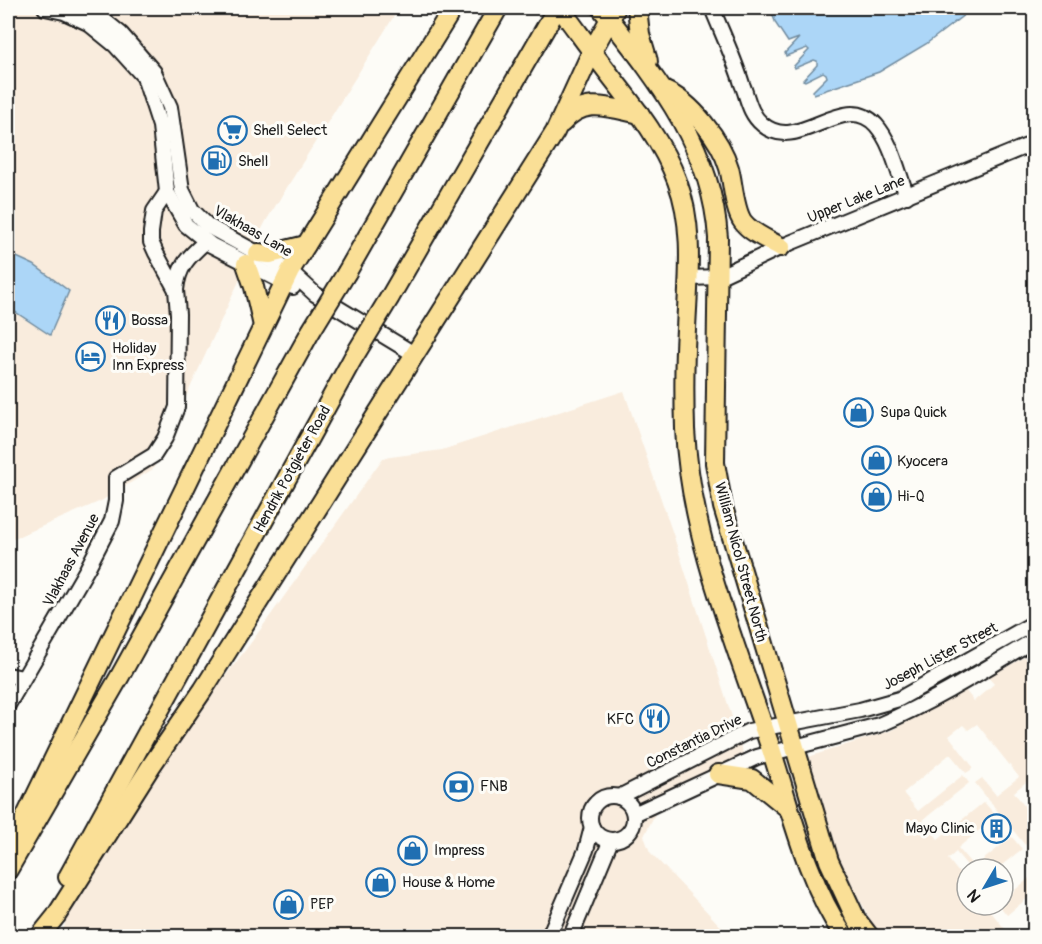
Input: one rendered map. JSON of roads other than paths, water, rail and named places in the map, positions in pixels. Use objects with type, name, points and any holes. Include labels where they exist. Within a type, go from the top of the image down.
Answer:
[{"type":"main road","points":[[8,853],[287,277],[453,8]]},
{"type":"main road","points":[[8,870],[120,676],[310,331],[347,272],[498,8]]},
{"type":"main road","name":"Hendrik Potgieter Road","points":[[38,936],[353,358],[558,8]]},
{"type":"main road","name":"William Nicol Street North","points":[[558,8],[640,114],[660,146],[677,181],[686,213],[690,278],[686,330],[685,429],[692,490],[715,581],[815,883],[844,936]]},
{"type":"main road","points":[[637,8],[640,34],[651,72]]},
{"type":"main road","points":[[38,936],[62,907],[151,766],[203,690],[555,132],[609,11]]},
{"type":"main road","name":"William Nicol Street North","points":[[609,11],[663,90],[704,166],[711,189],[716,213],[718,277],[715,463],[723,507],[829,861],[856,919],[868,936]]},
{"type":"main road","points":[[663,90],[685,103],[720,147],[728,166],[743,222],[781,247]]},
{"type":"main road","points":[[555,132],[574,110],[586,106],[640,114]]},
{"type":"main road","points":[[263,326],[254,286],[252,258],[306,245]]},
{"type":"main road","points":[[718,774],[752,779],[790,809]]},
{"type":"street","points":[[45,8],[64,12],[87,23],[115,45],[144,77],[159,126],[167,192],[182,190],[172,116],[154,72],[121,34],[100,17],[83,8]]},
{"type":"street","points":[[712,8],[743,85],[747,102],[762,124],[771,131],[781,134],[795,133],[835,117],[850,114],[869,118],[884,138],[907,196]]},
{"type":"street","name":"Upper Lake Lane","points":[[690,278],[718,277],[781,247],[1035,143]]},
{"type":"street","name":"Vlakhaas Lane","points":[[182,190],[192,210],[208,226],[252,258],[414,354]]},
{"type":"street","name":"Vlakhaas Lane","points":[[167,192],[186,225],[205,242],[252,258]]},
{"type":"street","name":"Vlakhaas Avenue","points":[[8,705],[87,569],[112,521],[116,501],[116,478],[154,455],[165,438],[174,417],[178,391],[176,290],[151,242],[151,222],[154,211],[167,192]]},
{"type":"street","points":[[176,290],[180,268],[190,255],[205,242]]},
{"type":"street","name":"Joseph Lister Street","points":[[787,723],[875,706],[899,699],[1035,623]]},
{"type":"street","name":"Joseph Lister Street","points":[[795,746],[879,725],[922,705],[1035,640]]},
{"type":"street","points":[[8,675],[23,678]]},
{"type":"street","name":"Constantia Drive","points":[[619,797],[749,731],[787,723]]},
{"type":"street","points":[[634,814],[718,774],[771,752],[795,746]]},
{"type":"street","points":[[549,936],[586,849],[592,827],[590,811],[594,804],[600,798],[619,797],[625,800],[634,814],[631,829],[618,840],[603,838],[596,834],[592,827]]},
{"type":"street","points":[[571,936],[611,840]]},
{"type":"water","points":[[770,8],[973,8],[926,44],[879,72],[814,94],[813,91],[827,77],[826,74],[823,72],[803,80],[817,65],[817,61],[814,60],[795,68],[794,66],[809,50],[807,48],[786,56],[785,53],[799,38],[788,42],[776,24]]},
{"type":"water","points":[[8,253],[34,265],[69,291],[50,335],[8,307]]},
{"type":"place","name":"Shell Select","points":[[232,130]]},
{"type":"place","name":"Shell","points":[[217,161]]},
{"type":"place","name":"Bossa","points":[[110,320]]},
{"type":"place","name":"Holiday Inn Express","points":[[91,357]]},
{"type":"place","name":"Supa Quick","points":[[859,412]]},
{"type":"place","name":"Kyocera","points":[[876,461]]},
{"type":"place","name":"Hi-Q","points":[[876,496]]},
{"type":"place","name":"KFC","points":[[655,719]]},
{"type":"place","name":"FNB","points":[[459,786]]},
{"type":"place","name":"Mayo Clinic","points":[[996,828]]},
{"type":"place","name":"Impress","points":[[413,850]]},
{"type":"place","name":"House & Home","points":[[381,882]]},
{"type":"place","name":"PEP","points":[[289,904]]}]
